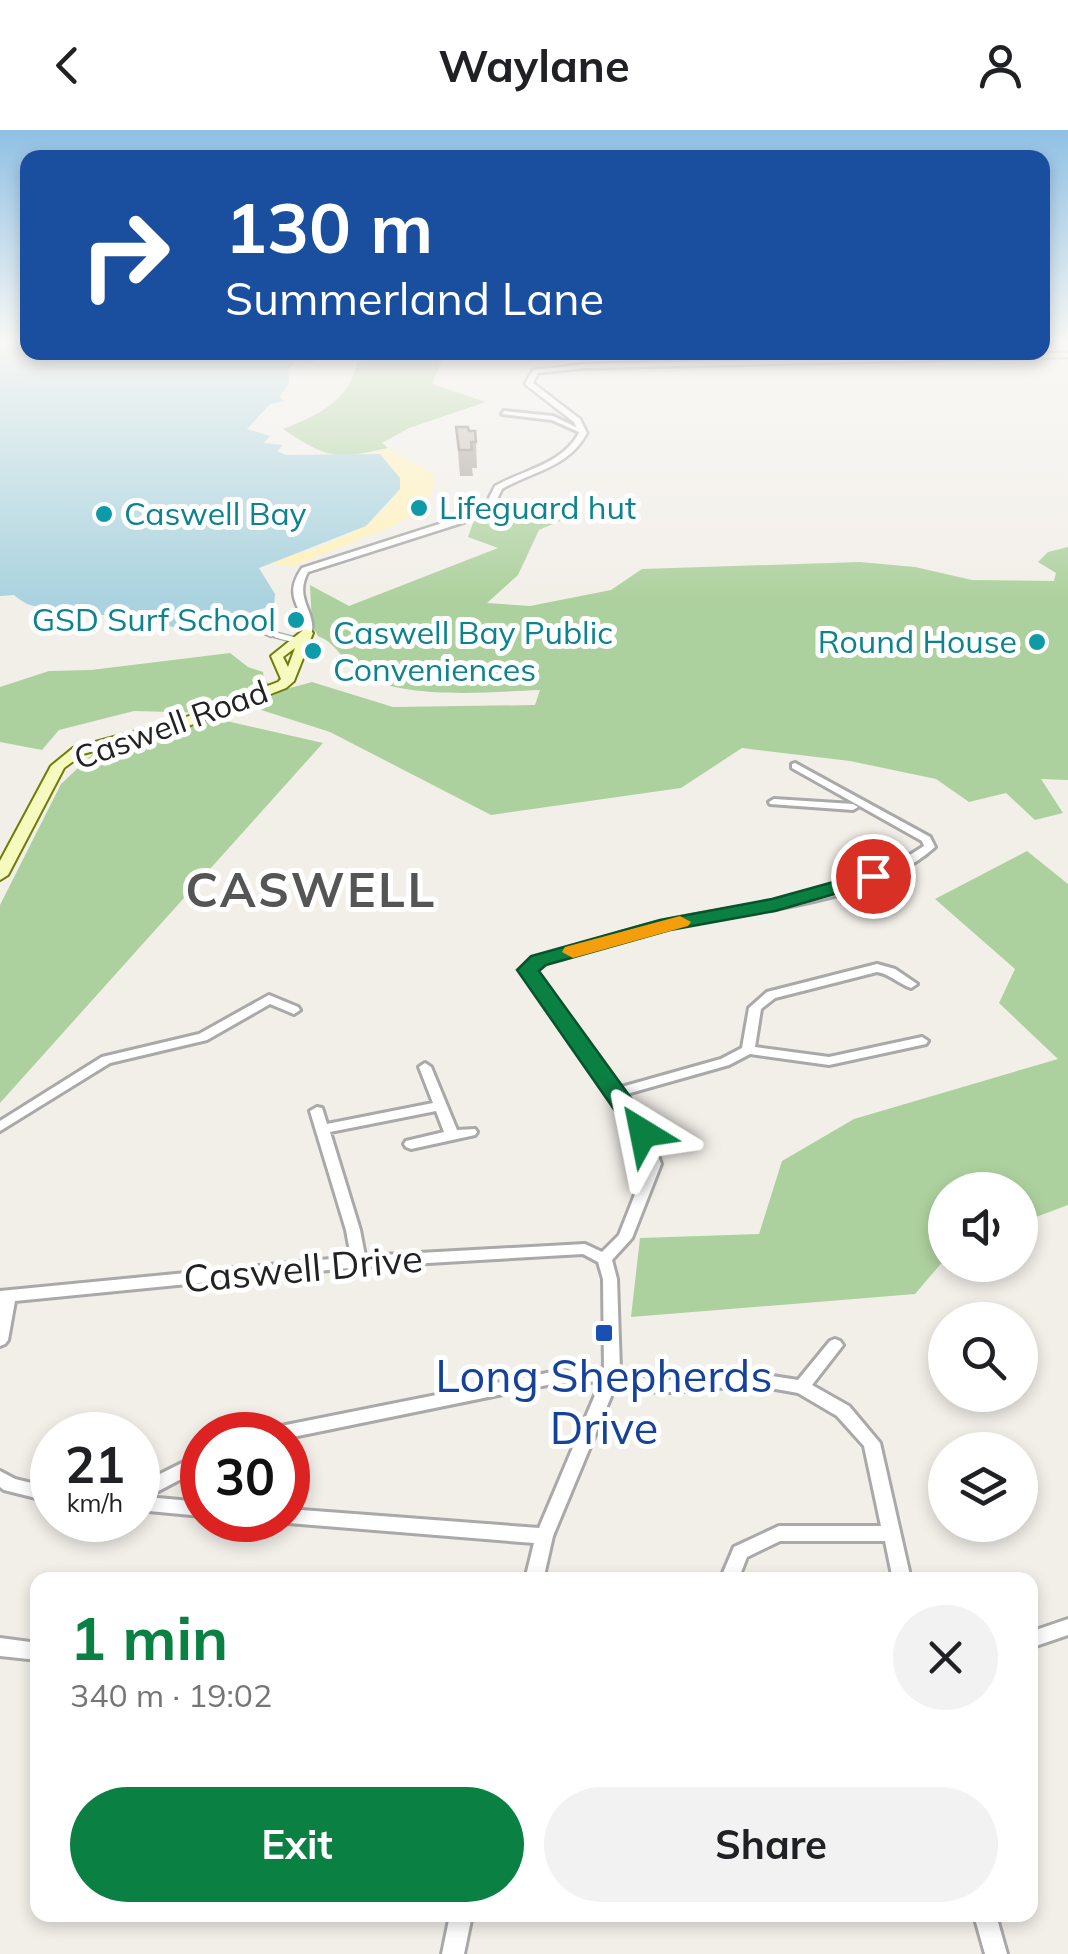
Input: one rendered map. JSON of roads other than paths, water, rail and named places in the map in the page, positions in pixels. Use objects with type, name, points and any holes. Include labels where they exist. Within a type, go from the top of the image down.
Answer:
[{"type":"main road","name":"Caswell Road","points":[[0,876],[58,766],[78,751],[186,722],[288,682],[277,656],[301,636]]},
{"type":"street","points":[[576,428],[582,431]]},
{"type":"street","name":"Caswell Road","points":[[301,636],[310,623],[297,603],[302,572],[488,512],[498,488],[558,462],[578,444],[582,431]]},
{"type":"street","points":[[258,628],[301,636]]},
{"type":"street","points":[[536,1572],[544,1536],[612,1374],[610,1279],[604,1259],[626,1238],[654,1164],[643,1133],[528,970],[538,960],[668,924],[775,905],[845,886],[901,867],[930,847],[926,839],[855,804],[795,766]]},
{"type":"street","points":[[774,802],[855,804]]},
{"type":"street","points":[[748,1050],[757,1005],[772,995],[877,968],[911,984]]},
{"type":"street","points":[[0,1127],[106,1060],[203,1037],[269,999],[294,1010]]},
{"type":"street","points":[[615,1093],[725,1062],[748,1050],[829,1060],[922,1040]]},
{"type":"street","points":[[425,1067],[452,1135]]},
{"type":"street","points":[[322,1129],[441,1106]]},
{"type":"street","points":[[317,1111],[353,1230],[358,1262]]},
{"type":"street","points":[[411,1144],[470,1132]]},
{"type":"street","name":"Caswell Drive","points":[[4,1297],[358,1262],[585,1249],[604,1259]]},
{"type":"street","points":[[0,1340],[4,1297]]},
{"type":"street","points":[[802,1388],[835,1345]]},
{"type":"street","points":[[310,1427],[552,1378],[612,1374],[646,1385],[754,1379],[802,1388],[843,1412],[872,1443],[900,1572]]},
{"type":"street","points":[[0,1478],[30,1490]]},
{"type":"street","points":[[310,1518],[544,1536]]},
{"type":"street","points":[[732,1572],[740,1552],[779,1534],[891,1532]]},
{"type":"street","points":[[1038,1637],[1068,1627]]},
{"type":"street","points":[[0,1648],[30,1651]]},
{"type":"street","points":[[453,1954],[460,1922]]},
{"type":"street","points":[[988,1922],[996,1954]]},
{"type":"water","points":[[0,428],[248,428],[270,436],[264,443],[283,445],[277,451],[286,455],[380,454],[400,478],[400,489],[366,526],[259,568],[275,594],[274,605],[223,621],[173,627],[127,615],[76,615],[68,613],[68,609],[33,606],[14,595],[0,596]]},
{"type":"place","name":"Lifeguard hut","points":[[419,508]]},
{"type":"place","name":"Caswell Bay","points":[[104,514]]},
{"type":"place","name":"GSD Surf School","points":[[296,620]]},
{"type":"place","name":"Round House","points":[[1037,642]]},
{"type":"place","name":"Caswell Bay Public Conveniences","points":[[313,651]]},
{"type":"place","name":"Long Shepherds Drive","points":[[604,1333]]},
{"type":"district","name":"CASWELL","points":[[311,890]]}]
